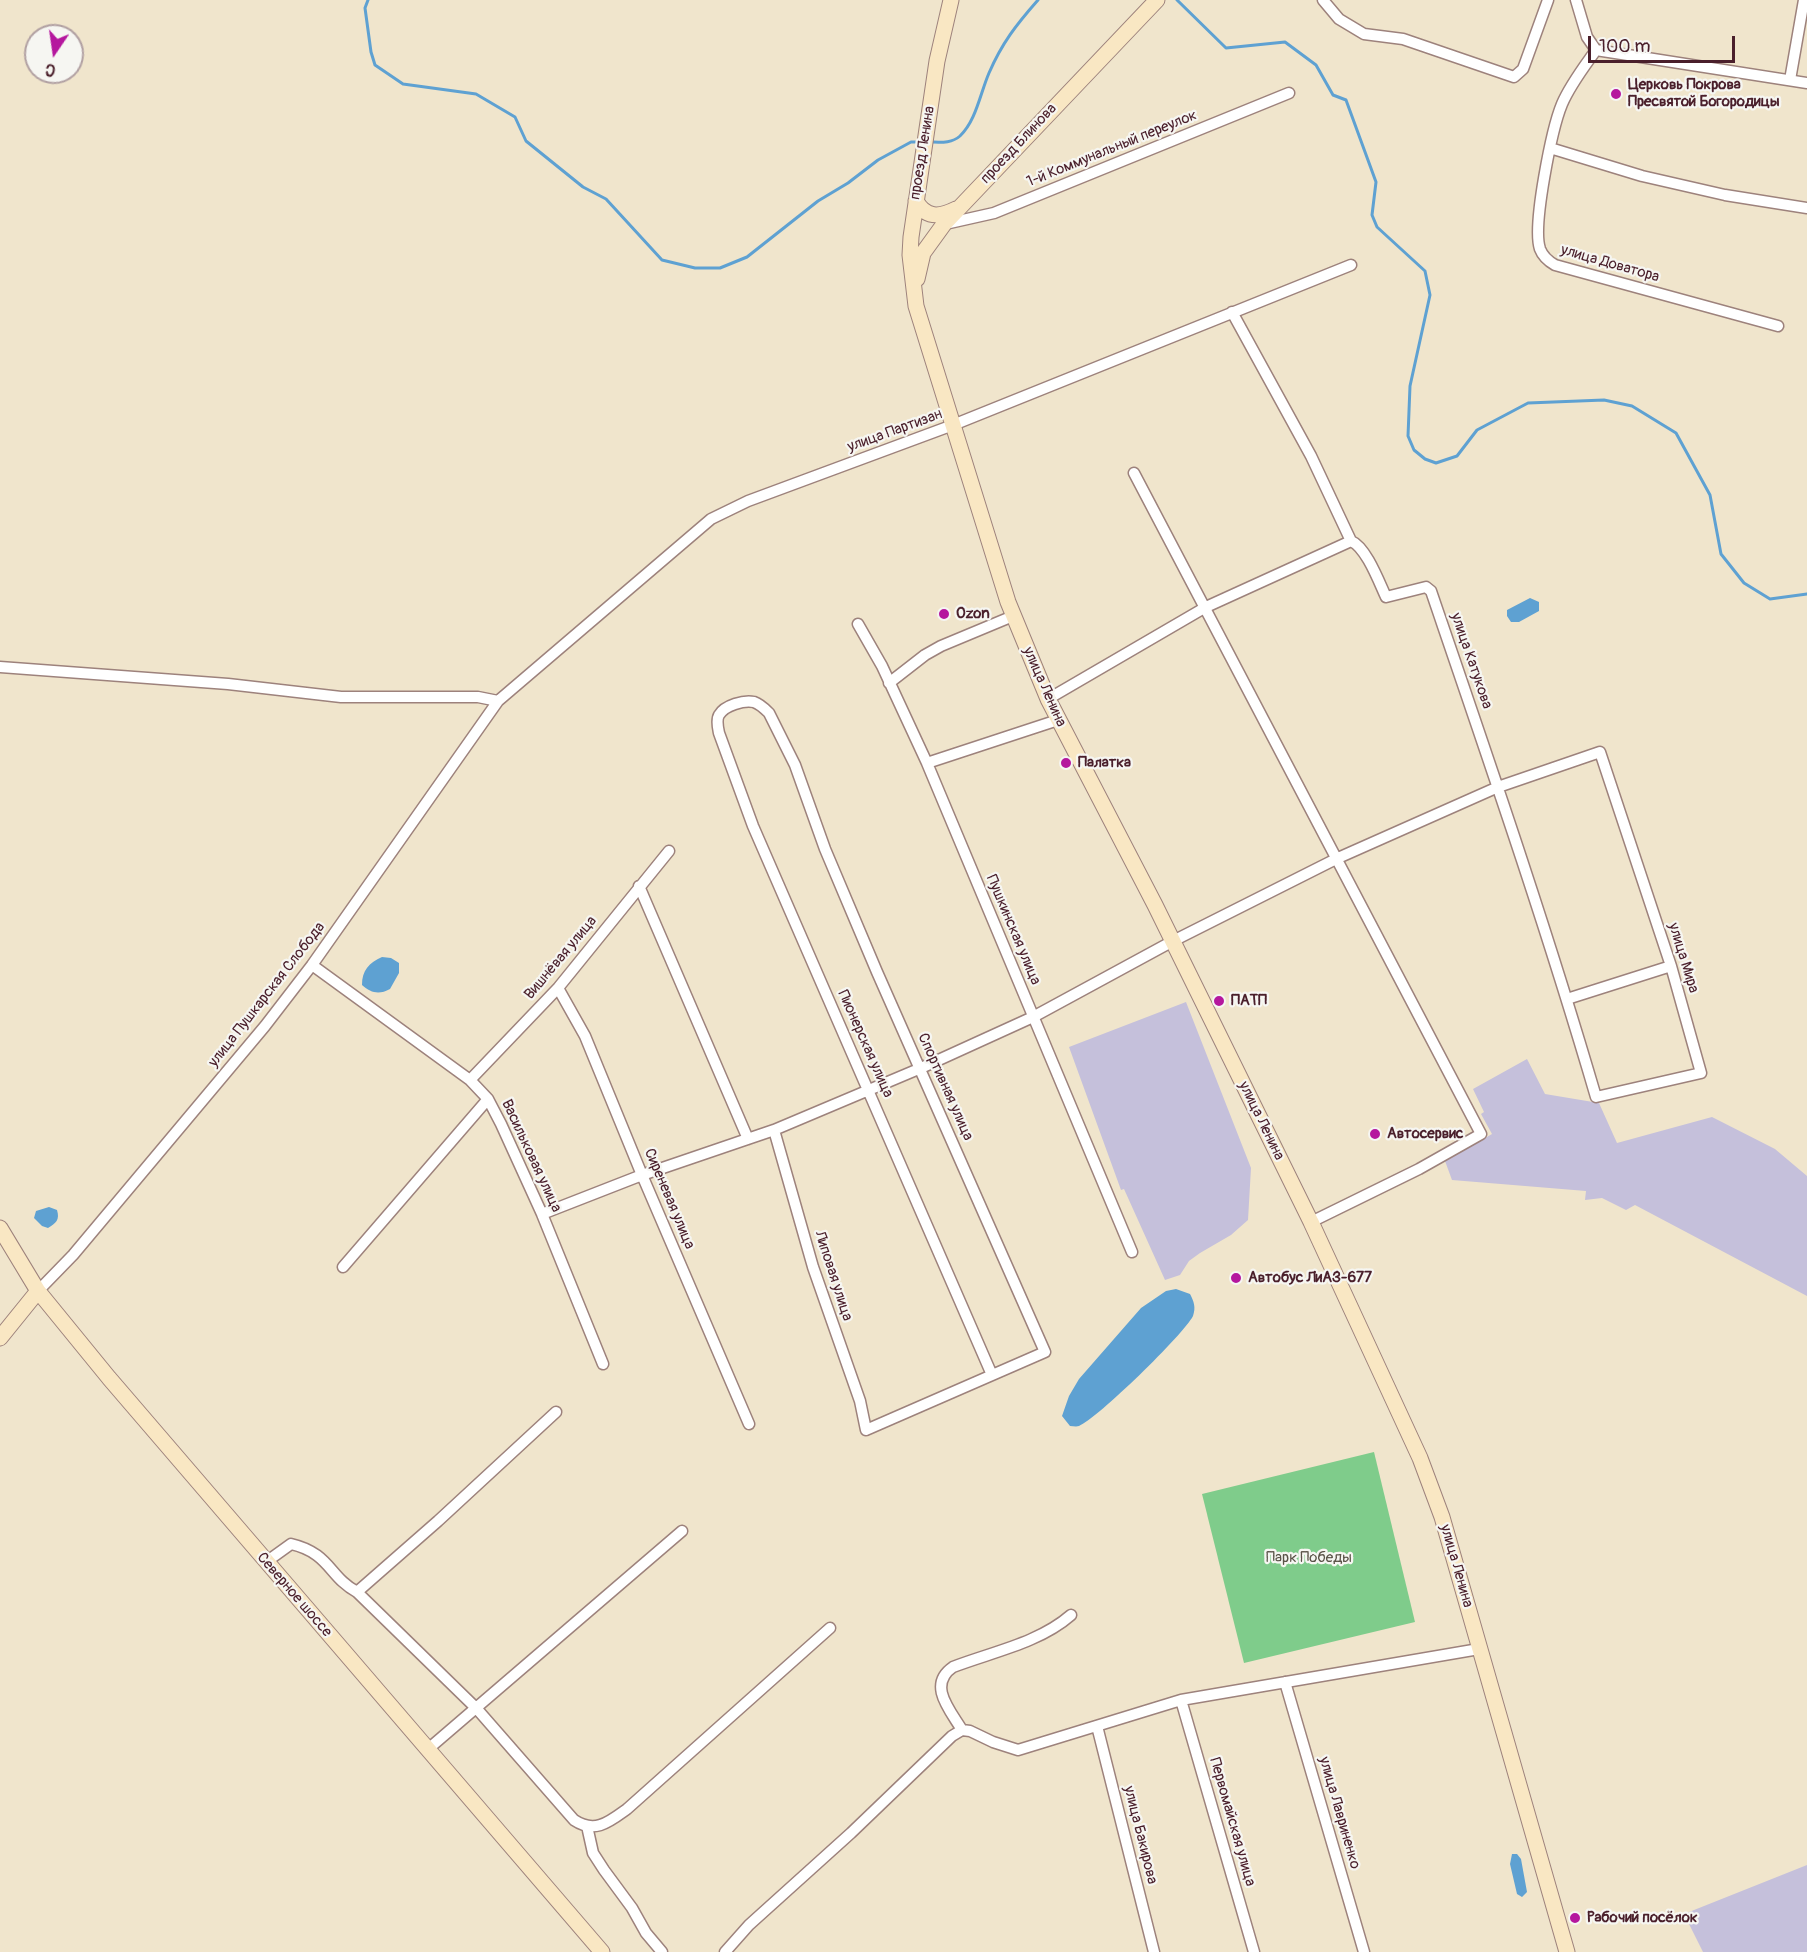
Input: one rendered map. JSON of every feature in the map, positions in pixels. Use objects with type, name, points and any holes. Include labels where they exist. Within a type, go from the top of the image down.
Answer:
[{"type":"main road","name":"проезд Ленина","points":[[916,306],[910,255],[916,201],[937,61],[951,0]]},
{"type":"main road","name":"проезд Блинова","points":[[916,306],[919,265],[927,247],[944,224],[1156,1]]},
{"type":"main road","points":[[916,201],[924,213],[939,216],[960,207]]},
{"type":"main road","name":"улица Ленина","points":[[916,306],[1013,616],[1048,699],[1173,941],[1311,1222],[1420,1458],[1442,1516],[1567,1952]]},
{"type":"main road","name":"Северное шоссе","points":[[0,1228],[38,1291],[108,1378],[602,1952]]},
{"type":"main road","points":[[0,1338],[38,1291]]},
{"type":"street","points":[[1323,0],[1339,19],[1364,34],[1419,43],[1514,77],[1523,69],[1548,0]]},
{"type":"street","points":[[1576,0],[1587,37],[1596,50],[1807,83]]},
{"type":"street","points":[[1790,80],[1804,0]]},
{"type":"street","name":"улица Доватора","points":[[1596,50],[1566,94],[1560,107],[1550,148],[1540,203],[1538,236],[1540,248],[1548,261],[1555,265],[1778,326]]},
{"type":"street","name":"1-й Коммунальный переулок","points":[[944,224],[994,213],[1289,93]]},
{"type":"street","points":[[1550,148],[1642,176],[1725,195],[1807,208]]},
{"type":"street","name":"улица Партизан","points":[[498,701],[711,519],[748,501],[953,425],[1351,265]]},
{"type":"street","name":"улица Катукова","points":[[1232,312],[1311,456],[1351,541],[1358,543],[1386,597],[1426,587],[1431,591],[1498,787],[1567,999],[1596,1097]]},
{"type":"street","points":[[1134,473],[1481,1134],[1419,1169],[1311,1222]]},
{"type":"street","points":[[1048,699],[1206,607],[1351,541]]},
{"type":"street","points":[[889,683],[941,646],[1013,616]]},
{"type":"street","name":"Пушкинская улица","points":[[858,624],[927,763],[1132,1252]]},
{"type":"street","points":[[0,667],[228,684],[341,697],[478,697],[498,701]]},
{"type":"street","name":"улица Пушкарская Слобода","points":[[38,1291],[73,1255],[222,1079],[312,965],[498,701]]},
{"type":"street","name":"Спортивная улица","points":[[717,721],[719,714],[741,702],[754,702],[763,706],[769,713],[795,765],[825,849],[877,972],[1045,1352],[866,1430]]},
{"type":"street","points":[[927,763],[1058,720]]},
{"type":"street","name":"Пионерская улица","points":[[717,721],[753,826],[992,1375]]},
{"type":"street","name":"улица Мира","points":[[1498,787],[1600,752],[1671,966],[1701,1073],[1596,1097]]},
{"type":"street","points":[[542,1214],[642,1175],[774,1130],[921,1068],[1033,1017],[1173,941],[1338,858],[1498,787]]},
{"type":"street","name":"Вишнёвая улица","points":[[470,1080],[558,988],[669,851]]},
{"type":"street","points":[[639,886],[748,1139]]},
{"type":"street","name":"Васильковая улица","points":[[312,965],[470,1080],[488,1099],[542,1214],[603,1364]]},
{"type":"street","points":[[1567,999],[1671,966]]},
{"type":"street","name":"Сиреневая улица","points":[[558,988],[585,1036],[749,1424]]},
{"type":"street","points":[[344,1267],[488,1099]]},
{"type":"street","name":"Липовая улица","points":[[774,1130],[813,1267],[860,1401],[866,1430]]},
{"type":"street","points":[[357,1592],[556,1412]]},
{"type":"street","points":[[427,1750],[682,1531]]},
{"type":"street","points":[[266,1562],[291,1544],[317,1553],[331,1566],[346,1586],[357,1592],[477,1709],[574,1820],[587,1826],[603,1825],[627,1809],[830,1628]]},
{"type":"street","points":[[962,1730],[941,1693],[940,1682],[944,1674],[953,1667],[1025,1642],[1071,1615]]},
{"type":"street","points":[[725,1952],[749,1925],[952,1736],[962,1730],[1018,1750],[1181,1700],[1479,1649]]},
{"type":"street","name":"улица Лавриненко","points":[[1284,1682],[1364,1952]]},
{"type":"street","name":"Первомайская улица","points":[[1181,1700],[1254,1952]]},
{"type":"street","name":"улица Бакирова","points":[[1097,1726],[1154,1952]]},
{"type":"street","points":[[587,1826],[593,1853],[603,1870],[632,1908],[646,1933],[662,1952]]},
{"type":"shaded area","points":[[1186,1002],[1251,1168],[1248,1220],[1231,1235],[1189,1261],[1180,1275],[1165,1280],[1124,1189],[1121,1190],[1069,1047]]},
{"type":"shaded area","points":[[1527,1059],[1545,1094],[1599,1103],[1617,1143],[1712,1117],[1775,1149],[1807,1176],[1807,1296],[1635,1205],[1626,1210],[1602,1198],[1585,1200],[1586,1191],[1452,1180],[1445,1161],[1492,1134],[1481,1114],[1484,1112],[1473,1089]]},
{"type":"shaded area","points":[[1807,1865],[1807,1952],[1703,1952],[1684,1914]]},
{"type":"green space","name":"Парк Победы","points":[[1374,1452],[1415,1622],[1244,1663],[1202,1494]]},
{"type":"water","points":[[1530,598],[1539,602],[1539,611],[1519,622],[1511,622],[1507,616],[1507,610]]},
{"type":"water","points":[[382,957],[391,958],[399,963],[399,973],[390,989],[375,992],[362,985],[363,975],[373,962]]},
{"type":"water","points":[[49,1207],[57,1210],[58,1219],[48,1228],[42,1226],[34,1218],[36,1211]]},
{"type":"water","points":[[1176,1289],[1190,1294],[1193,1302],[1193,1316],[1186,1326],[1121,1393],[1089,1420],[1079,1426],[1070,1426],[1062,1416],[1069,1396],[1079,1379],[1141,1308],[1166,1291]]},
{"type":"water","points":[[1512,1854],[1517,1854],[1521,1859],[1527,1892],[1522,1897],[1517,1894],[1510,1864]]},
{"type":"waterway","points":[[368,0],[365,8],[375,65],[403,84],[476,94],[515,117],[526,141],[583,187],[606,199],[662,260],[695,268],[720,268],[747,257],[818,201],[848,183],[878,160],[911,142],[919,142]]},
{"type":"waterway","points":[[928,142],[953,140],[965,130],[974,115],[989,73],[1004,43],[1038,0]]},
{"type":"waterway","points":[[1177,0],[1226,48],[1285,42],[1316,65],[1333,95],[1346,100],[1376,182],[1372,215],[1377,227],[1425,271],[1430,295],[1410,386],[1408,436],[1414,450],[1425,459],[1436,463],[1457,456],[1477,430],[1528,403],[1604,400],[1632,406],[1676,433],[1710,495],[1721,554],[1744,583],[1770,599],[1807,594]]},
{"type":"place","name":"Церковь Покрова Пресвятой Богородицы","points":[[1616,94]]},
{"type":"place","name":"Ozon","points":[[944,614]]},
{"type":"place","name":"Палатка","points":[[1066,763]]},
{"type":"place","name":"ПАТП","points":[[1219,1001]]},
{"type":"place","name":"Автосервис","points":[[1375,1134]]},
{"type":"place","name":"Автобус ЛиАЗ-677","points":[[1236,1278]]},
{"type":"place","name":"Рабочий посёлок","points":[[1575,1918]]}]
